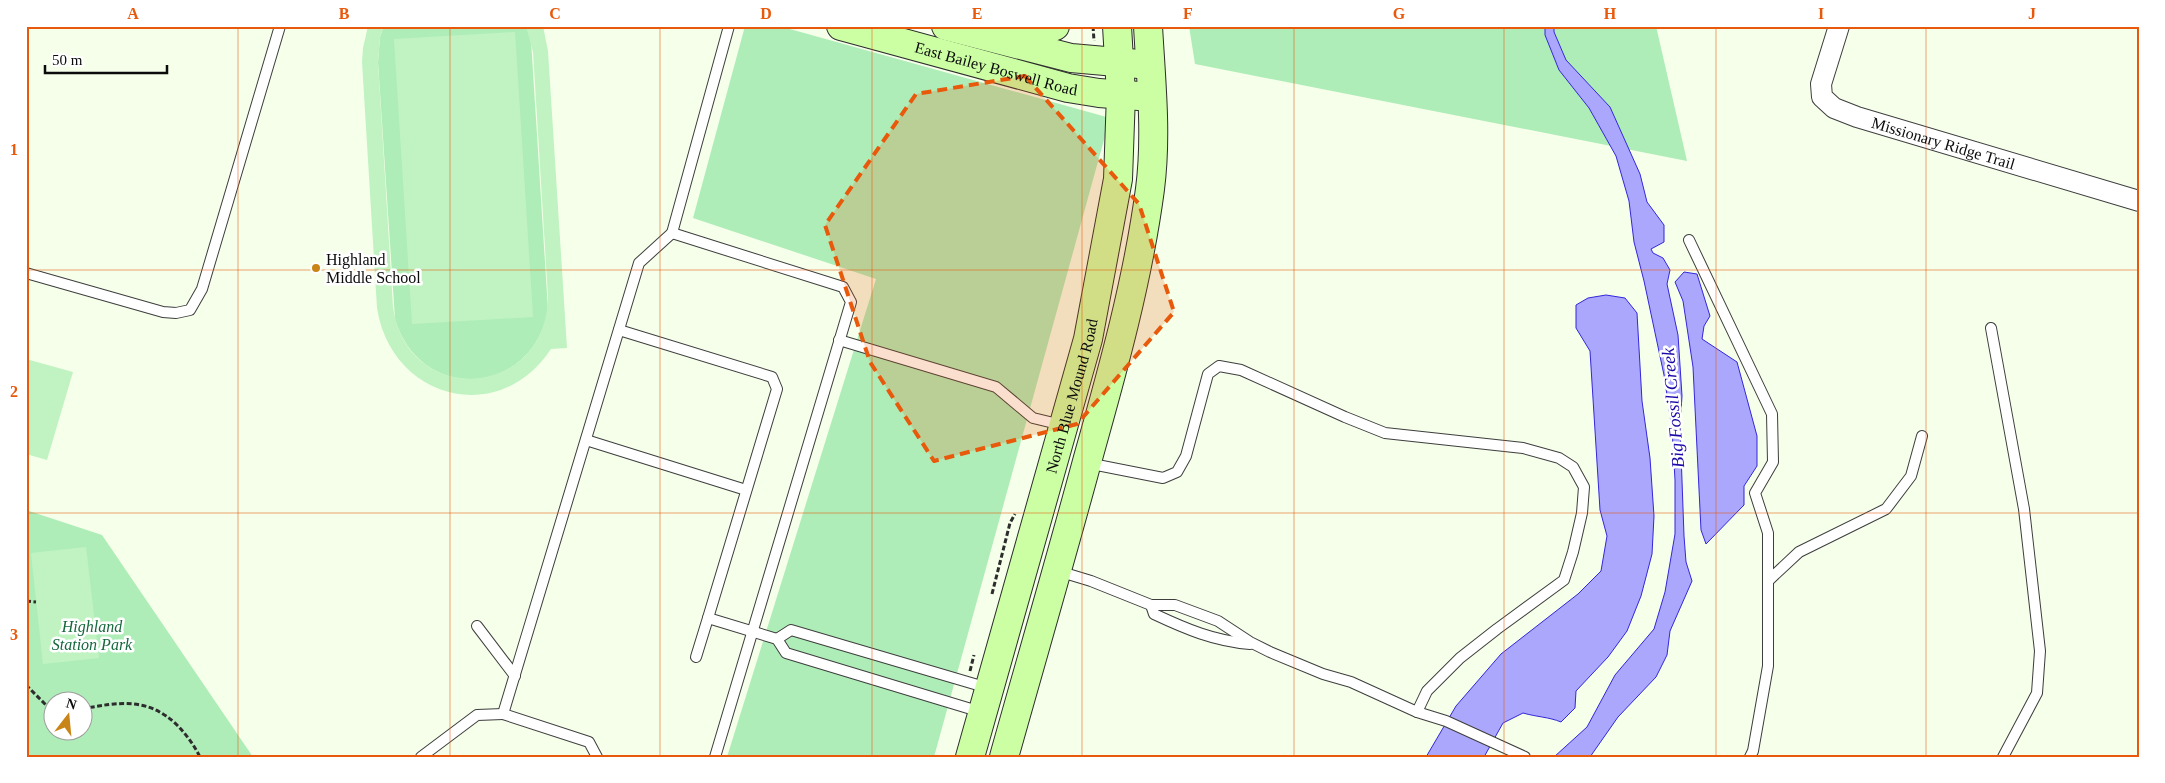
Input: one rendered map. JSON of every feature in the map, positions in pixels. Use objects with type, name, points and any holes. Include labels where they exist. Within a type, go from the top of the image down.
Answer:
[{"type":"main road","name":"East Bailey Boswell Road","points":[[841,26],[1068,88],[1099,93],[1153,97]]},
{"type":"main road","points":[[956,29],[1026,35],[1055,26]]},
{"type":"main road","name":"North Blue Mound Road","points":[[970,757],[1065,426],[1088,339],[1118,179],[1121,94],[1117,26]]},
{"type":"main road","name":"North Blue Mound Road","points":[[1004,757],[1122,336],[1142,239],[1150,188],[1153,97],[1148,26]]},
{"type":"main road","name":"East Bailey Boswell Road","points":[[956,29],[1070,58],[1120,64],[1150,65]]},
{"type":"main road","points":[[986,700],[1000,693],[1001,708],[990,757]]},
{"type":"street","name":"Missionary Ridge Trail","points":[[1839,26],[1821,84],[1822,97],[1834,108],[1867,120],[2139,201]]},
{"type":"lane","points":[[26,273],[163,312],[176,313],[190,310],[202,288],[280,26]]},
{"type":"lane","points":[[503,714],[638,263],[672,233],[729,26]]},
{"type":"lane","points":[[672,233],[843,287],[850,302],[715,757]]},
{"type":"lane","points":[[1689,240],[1772,414],[1773,462],[1755,493],[1768,533],[1768,666],[1753,751],[1750,757]]},
{"type":"lane","points":[[1992,328],[2024,509],[2040,651],[2037,693],[2003,757]]},
{"type":"lane","points":[[619,330],[772,377],[778,389],[696,657]]},
{"type":"lane","points":[[839,340],[996,388],[1033,418],[1065,426]]},
{"type":"lane","points":[[1087,463],[1163,478],[1177,472],[1186,456],[1208,374],[1219,366],[1241,370],[1385,433],[1522,448],[1560,458],[1573,467],[1584,487],[1580,522],[1564,580],[1460,658],[1427,691],[1417,712]]},
{"type":"lane","points":[[1768,580],[1799,552],[1886,509],[1911,476],[1922,436]]},
{"type":"lane","points":[[586,440],[746,490]]},
{"type":"lane","points":[[1057,571],[1091,581],[1151,605],[1175,605],[1218,621],[1254,644],[1323,674],[1351,682],[1417,712],[1446,721],[1525,757]]},
{"type":"lane","points":[[1151,605],[1154,614],[1180,626],[1224,641],[1254,644]]},
{"type":"lane","points":[[708,618],[777,638],[786,653],[986,700]]},
{"type":"lane","points":[[477,626],[515,676]]},
{"type":"lane","points":[[777,638],[792,630],[986,700]]},
{"type":"lane","points":[[421,757],[477,715],[503,714],[589,742],[597,757]]},
{"type":"path","points":[[26,601],[36,602]]},
{"type":"path","points":[[26,685],[42,701]]},
{"type":"path","points":[[92,708],[124,704],[140,704],[152,707],[170,719],[181,730],[200,757]]},
{"type":"highlighted area","points":[[1025,76],[1139,204],[1174,312],[1077,424],[934,461],[870,362],[825,225],[916,94]]},
{"type":"green space","points":[[368,26],[384,26],[380,37],[378,62],[393,307],[404,340],[423,363],[448,375],[475,378],[502,372],[525,356],[541,331],[548,297],[533,52],[526,26],[543,26],[548,51],[567,348],[551,349],[529,374],[504,389],[477,395],[450,392],[424,382],[403,364],[386,339],[377,308],[362,62]]},
{"type":"green space","points":[[384,26],[526,26],[531,40],[548,310],[538,339],[521,360],[499,373],[475,379],[450,376],[427,366],[408,347],[395,319],[378,62],[380,37]]},
{"type":"green space","points":[[745,26],[779,26],[1110,118],[934,757],[727,757],[876,279],[693,218]]},
{"type":"green space","points":[[1189,26],[1656,26],[1687,161],[1195,64]]},
{"type":"green space","points":[[515,32],[533,317],[412,324],[394,39]]},
{"type":"green space","points":[[26,359],[73,372],[47,460],[26,454]]},
{"type":"green space","name":"Highland Station Park","points":[[26,510],[102,535],[253,757],[26,757]]},
{"type":"green space","points":[[86,547],[99,658],[43,664],[31,553]]},
{"type":"water","name":"Big Fossil Creek","points":[[1545,26],[1554,26],[1554,32],[1566,60],[1610,107],[1640,174],[1647,202],[1664,225],[1664,242],[1651,249],[1653,253],[1663,258],[1670,270],[1667,284],[1678,335],[1682,396],[1680,425],[1684,536],[1686,562],[1692,581],[1670,631],[1667,655],[1656,677],[1618,717],[1590,757],[1554,757],[1587,727],[1615,675],[1654,629],[1665,592],[1675,534],[1675,480],[1672,429],[1664,375],[1634,242],[1629,201],[1616,156],[1589,108],[1559,70],[1545,35]]},
{"type":"water","points":[[1684,272],[1697,274],[1710,316],[1704,326],[1702,339],[1737,362],[1757,436],[1757,466],[1744,486],[1744,505],[1706,544],[1701,530],[1693,367],[1683,301],[1675,282]]},
{"type":"water","points":[[1606,295],[1625,298],[1637,313],[1642,401],[1650,458],[1654,516],[1652,554],[1641,596],[1627,631],[1608,657],[1576,691],[1575,708],[1561,722],[1523,713],[1503,723],[1484,757],[1426,757],[1456,706],[1501,654],[1578,594],[1601,571],[1607,536],[1600,510],[1590,351],[1576,328],[1576,305],[1588,298]]},
{"type":"place","name":"Highland Middle School","points":[[316,268]]}]
